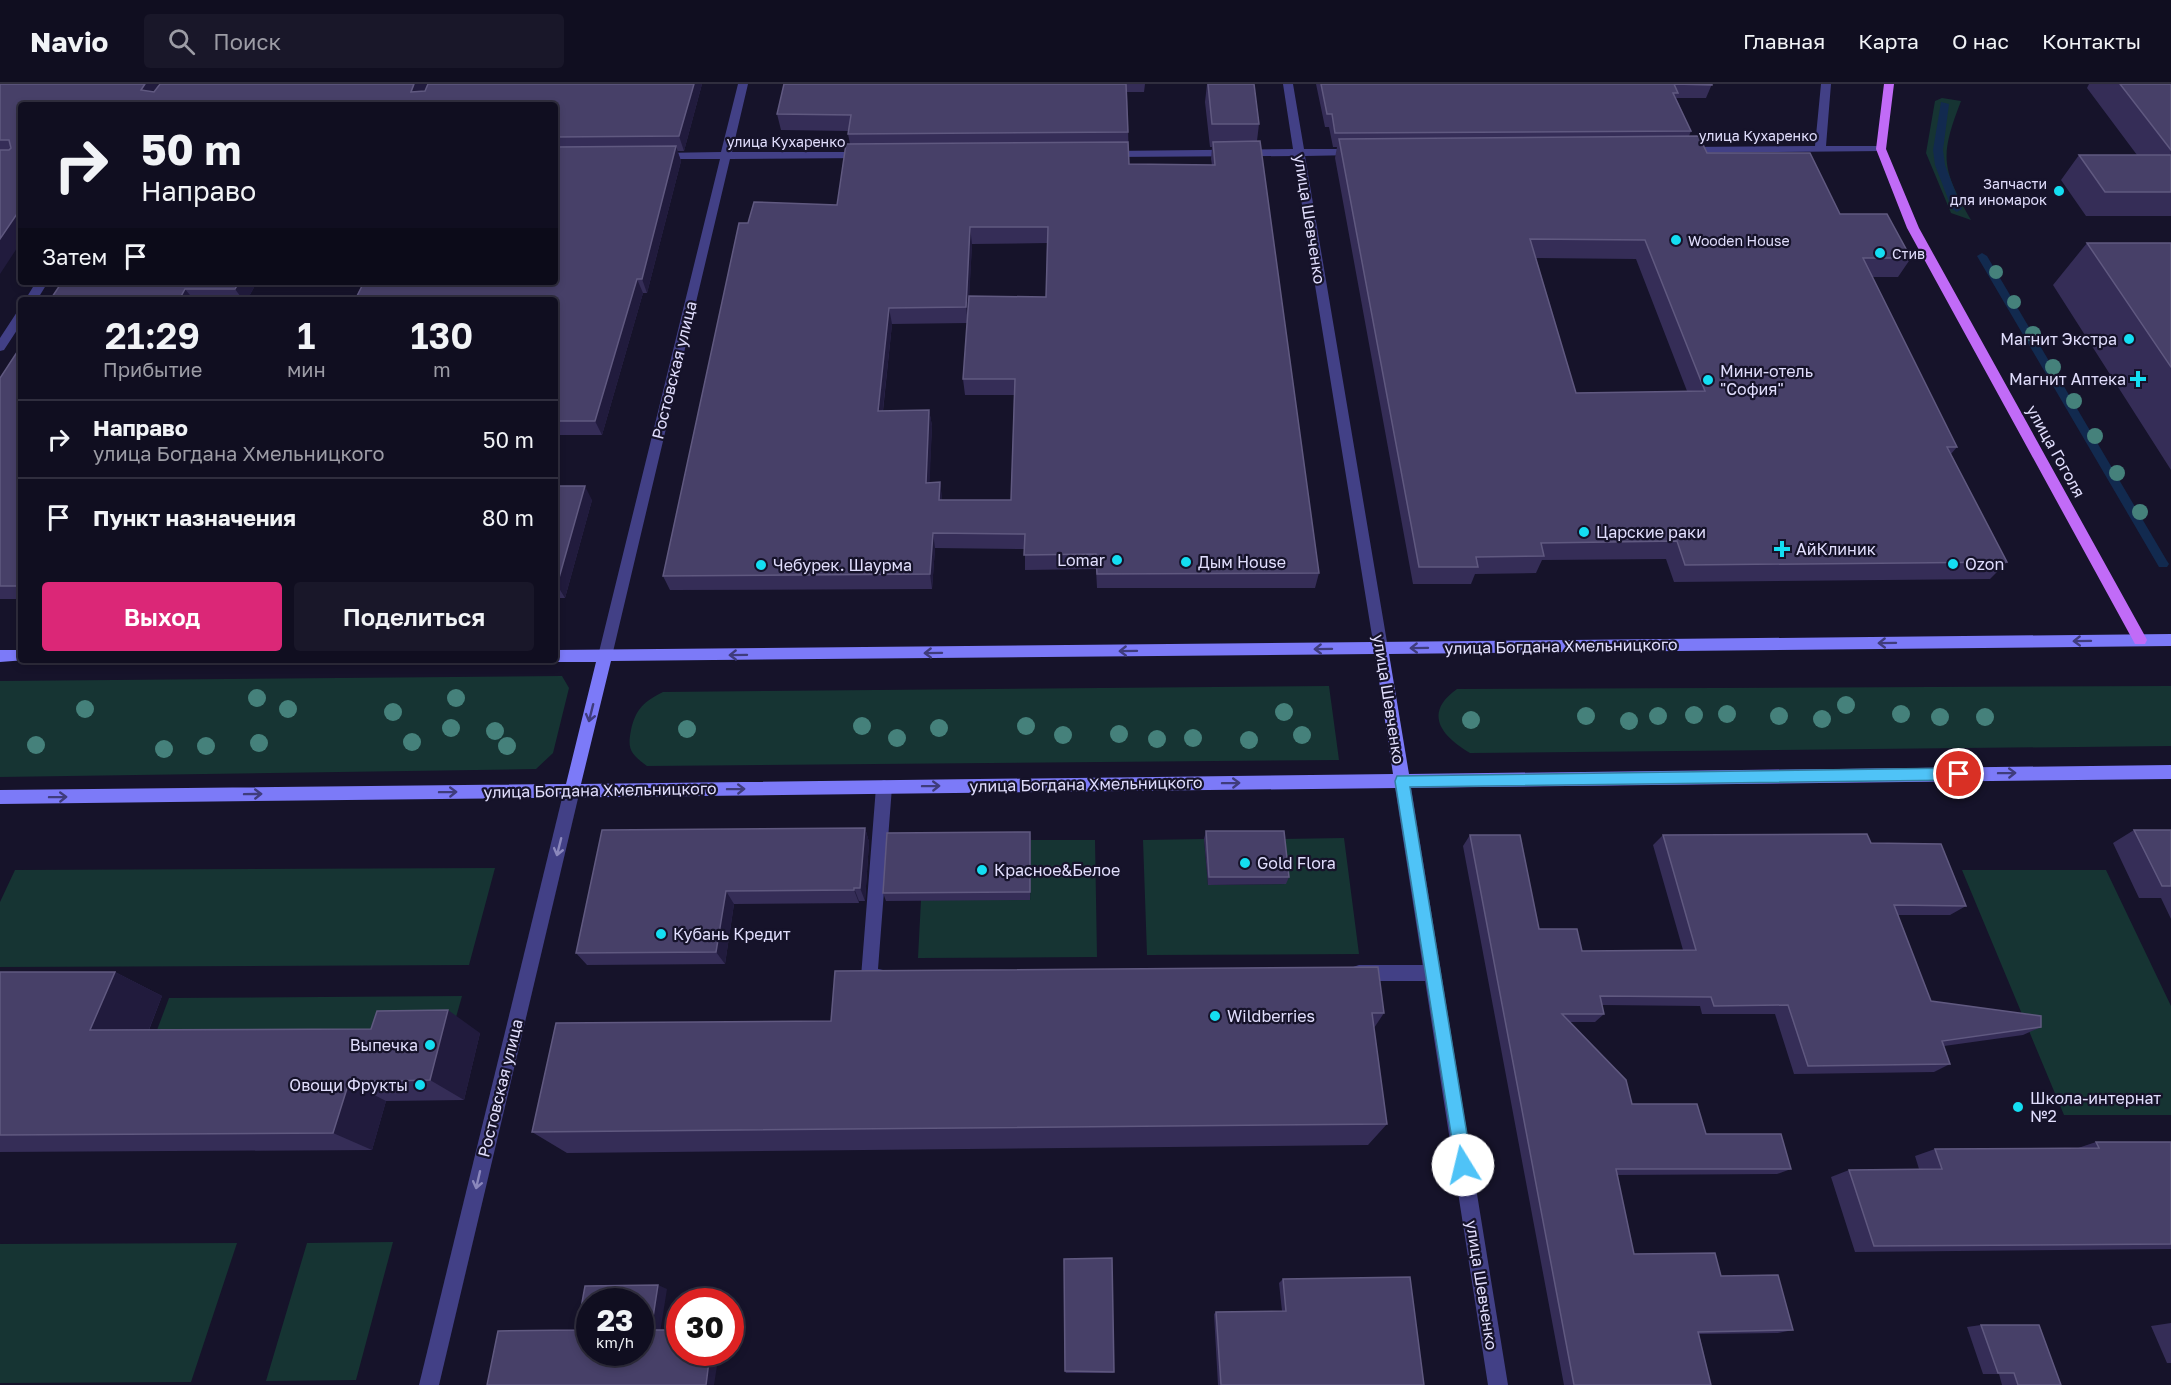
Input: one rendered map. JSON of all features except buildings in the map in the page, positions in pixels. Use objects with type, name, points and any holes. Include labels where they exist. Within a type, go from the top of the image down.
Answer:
[{"type":"main road","points":[[1881,149],[1889,84]]},
{"type":"main road","name":"улица Гоголя","points":[[1881,149],[1913,228],[2140,640]]},
{"type":"main road","name":"улица Богдана Хмельницкого","points":[[558,656],[2171,640]]},
{"type":"main road","name":"улица Шевченко","points":[[1381,648],[1402,781]]},
{"type":"main road","points":[[0,656],[18,656]]},
{"type":"main road","points":[[572,790],[605,656]]},
{"type":"main road","name":"улица Богдана Хмельницкого","points":[[0,798],[2171,771]]},
{"type":"street","name":"Ростовская улица","points":[[605,656],[743,84]]},
{"type":"street","name":"улица Шевченко","points":[[1288,84],[1381,648]]},
{"type":"street","points":[[1820,149],[1826,84]]},
{"type":"street","name":"улица Кухаренко","points":[[1677,150],[1881,149]]},
{"type":"street","points":[[1099,154],[1369,152]]},
{"type":"street","name":"улица Кухаренко","points":[[645,156],[874,155]]},
{"type":"street","points":[[0,347],[18,320]]},
{"type":"street","name":"улица Шевченко","points":[[1402,781],[1498,1385]]},
{"type":"street","points":[[884,787],[869,977],[904,977]]},
{"type":"street","name":"Ростовская улица","points":[[429,1385],[572,790]]},
{"type":"street","points":[[1342,973],[1432,973]]},
{"type":"green space","points":[[1942,98],[1961,101],[1949,136],[1947,162],[1949,175],[1971,220],[1951,213],[1926,153],[1935,101]]},
{"type":"green space","points":[[562,676],[569,688],[553,753],[536,769],[0,777],[0,681]]},
{"type":"green space","points":[[1329,686],[1339,760],[647,766],[634,755],[630,747],[631,730],[638,711],[663,692]]},
{"type":"green space","points":[[2171,686],[2171,746],[1470,753],[1444,732],[1439,715],[1447,698],[1457,689]]},
{"type":"green space","points":[[1344,838],[1359,954],[1147,955],[1143,840],[1204,839],[1208,885],[1286,884],[1282,839]]},
{"type":"green space","points":[[1031,840],[1095,840],[1097,957],[918,958],[921,900],[1030,900]]},
{"type":"green space","points":[[495,868],[469,965],[0,967],[0,902],[15,870]]},
{"type":"green space","points":[[1962,870],[2106,870],[2171,1006],[2171,1115],[2064,1115]]},
{"type":"green space","points":[[462,996],[453,1028],[151,1046],[169,998]]},
{"type":"green space","points":[[393,1242],[356,1380],[266,1381],[307,1243]]},
{"type":"green space","points":[[237,1243],[191,1382],[0,1383],[0,1244]]},
{"type":"waterway","points":[[1944,104],[1938,150],[1940,165],[1957,209]]},
{"type":"waterway","points":[[1982,256],[2163,564]]},
{"type":"place","name":"Запчасти для иномарок","points":[[2059,191]]},
{"type":"place","name":"Wooden House","points":[[1676,240]]},
{"type":"place","name":"Стив","points":[[1880,253]]},
{"type":"place","name":"Магнит Экстра","points":[[2129,339]]},
{"type":"place","name":"Магнит Аптека","points":[[2138,379]]},
{"type":"place","name":"Мини-отель \"София\"","points":[[1708,380]]},
{"type":"place","name":"Царские раки","points":[[1584,532]]},
{"type":"place","name":"АйКлиник","points":[[1782,549]]},
{"type":"place","name":"Lomar","points":[[1117,560]]},
{"type":"place","name":"Дым House","points":[[1186,562]]},
{"type":"place","name":"Ozon","points":[[1953,564]]},
{"type":"place","name":"Чебурек. Шаурма","points":[[761,565]]},
{"type":"place","name":"Gold Flora","points":[[1245,863]]},
{"type":"place","name":"Красное&Белое","points":[[982,870]]},
{"type":"place","name":"Кубань Кредит","points":[[661,934]]},
{"type":"place","name":"Wildberries","points":[[1215,1016]]},
{"type":"place","name":"Выпечка","points":[[430,1045]]},
{"type":"place","name":"Овощи Фрукты","points":[[420,1085]]},
{"type":"place","name":"Школа-интернат №2","points":[[2018,1107]]},
{"type":"route","points":[[1463,1165],[1402,781],[1959,774]]}]
